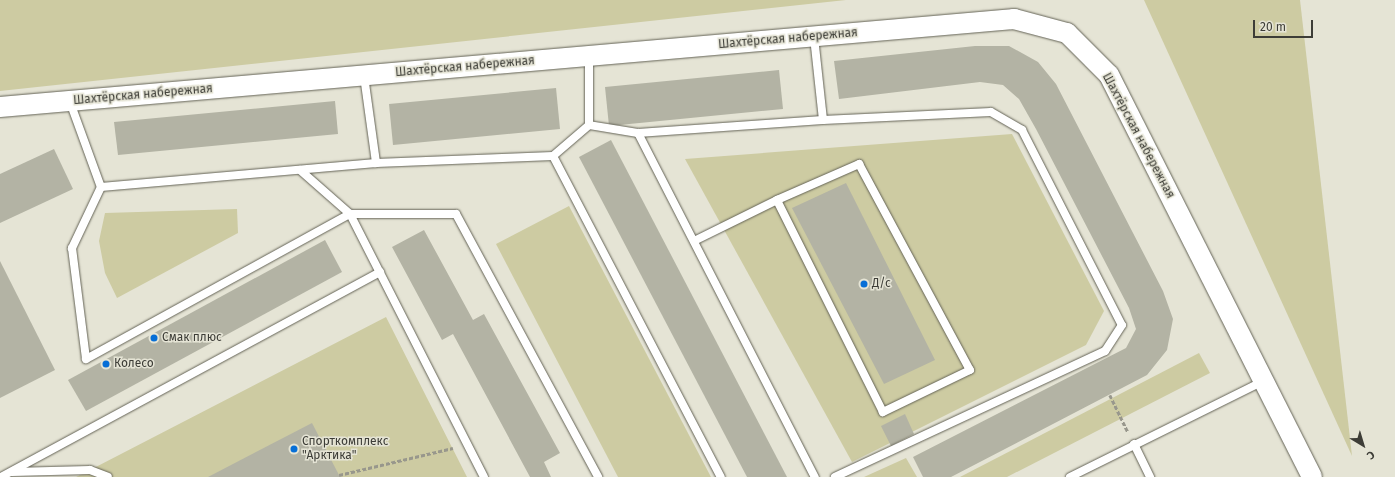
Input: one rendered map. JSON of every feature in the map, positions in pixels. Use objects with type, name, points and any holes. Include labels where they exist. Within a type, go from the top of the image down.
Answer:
[{"type":"street","name":"Шахтёрская набережная","points":[[0,107],[1014,19],[1067,33],[1109,75],[1312,477]]},
{"type":"lane","points":[[814,36],[824,120]]},
{"type":"lane","points":[[101,187],[376,163],[553,156],[588,125],[589,56]]},
{"type":"lane","points":[[364,76],[376,163]]},
{"type":"lane","points":[[69,101],[101,187],[72,248],[86,359],[350,214],[456,214],[598,477]]},
{"type":"lane","points":[[588,125],[638,133],[824,120],[991,112],[1022,130],[1122,325],[1105,351],[834,477]]},
{"type":"lane","points":[[638,133],[815,477]]},
{"type":"lane","points":[[553,156],[721,477]]},
{"type":"lane","points":[[694,240],[777,200],[859,164],[970,370],[883,412],[777,200]]},
{"type":"lane","points":[[300,170],[350,214],[484,477]]},
{"type":"lane","points":[[1,477],[380,272]]},
{"type":"lane","points":[[1070,477],[1264,381]]},
{"type":"lane","points":[[1134,444],[1150,477]]},
{"type":"lane","points":[[10,472],[90,470],[108,477]]},
{"type":"path","points":[[1110,395],[1134,444]]},
{"type":"path","points":[[339,475],[468,444]]},
{"type":"shaded area","points":[[0,0],[846,0],[0,91]]},
{"type":"shaded area","points":[[1144,0],[1300,0],[1352,456]]},
{"type":"shaded area","points":[[1012,134],[1104,311],[1086,345],[852,462],[685,159]]},
{"type":"shaded area","points":[[569,206],[711,477],[618,477],[496,244]]},
{"type":"shaded area","points":[[237,209],[238,233],[117,298],[105,273],[99,241],[105,213]]},
{"type":"shaded area","points":[[386,317],[467,477],[76,477],[90,470]]},
{"type":"shaded area","points":[[1199,353],[1210,373],[1007,477],[960,477]]},
{"type":"shaded area","points":[[906,458],[917,477],[864,477]]},
{"type":"building","points":[[975,46],[1009,46],[1038,62],[1056,84],[1163,291],[1173,319],[1167,350],[1147,375],[951,477],[923,477],[913,457],[1126,348],[1136,329],[1129,308],[1036,129],[1019,99],[1003,85],[980,82],[839,99],[834,61]]},
{"type":"building","points":[[779,70],[783,109],[609,126],[605,87]]},
{"type":"building","points":[[556,88],[560,129],[393,145],[389,104]]},
{"type":"building","points":[[335,101],[338,134],[118,155],[114,122]]},
{"type":"building","points":[[611,140],[787,477],[747,477],[579,157]]},
{"type":"building","points":[[54,149],[73,189],[0,223],[0,174]]},
{"type":"building","name":"Д/с","points":[[846,183],[935,360],[884,384],[792,208]]},
{"type":"building","points":[[424,230],[473,320],[484,314],[560,453],[544,462],[551,477],[530,477],[453,334],[442,340],[392,247]]},
{"type":"building","points":[[325,240],[342,272],[86,411],[68,380]]},
{"type":"building","points":[[0,261],[55,370],[0,398]]},
{"type":"building","points":[[905,414],[914,434],[891,446],[881,426]]},
{"type":"building","name":"Спорткомплекс \"Арктика\"","points":[[312,423],[340,477],[208,477]]},
{"type":"place","name":"Д/с","points":[[864,284]]},
{"type":"place","name":"Смак плюс","points":[[154,338]]},
{"type":"place","name":"Колесо","points":[[106,364]]},
{"type":"place","name":"Спорткомплекс \"Арктика\"","points":[[294,449]]}]
